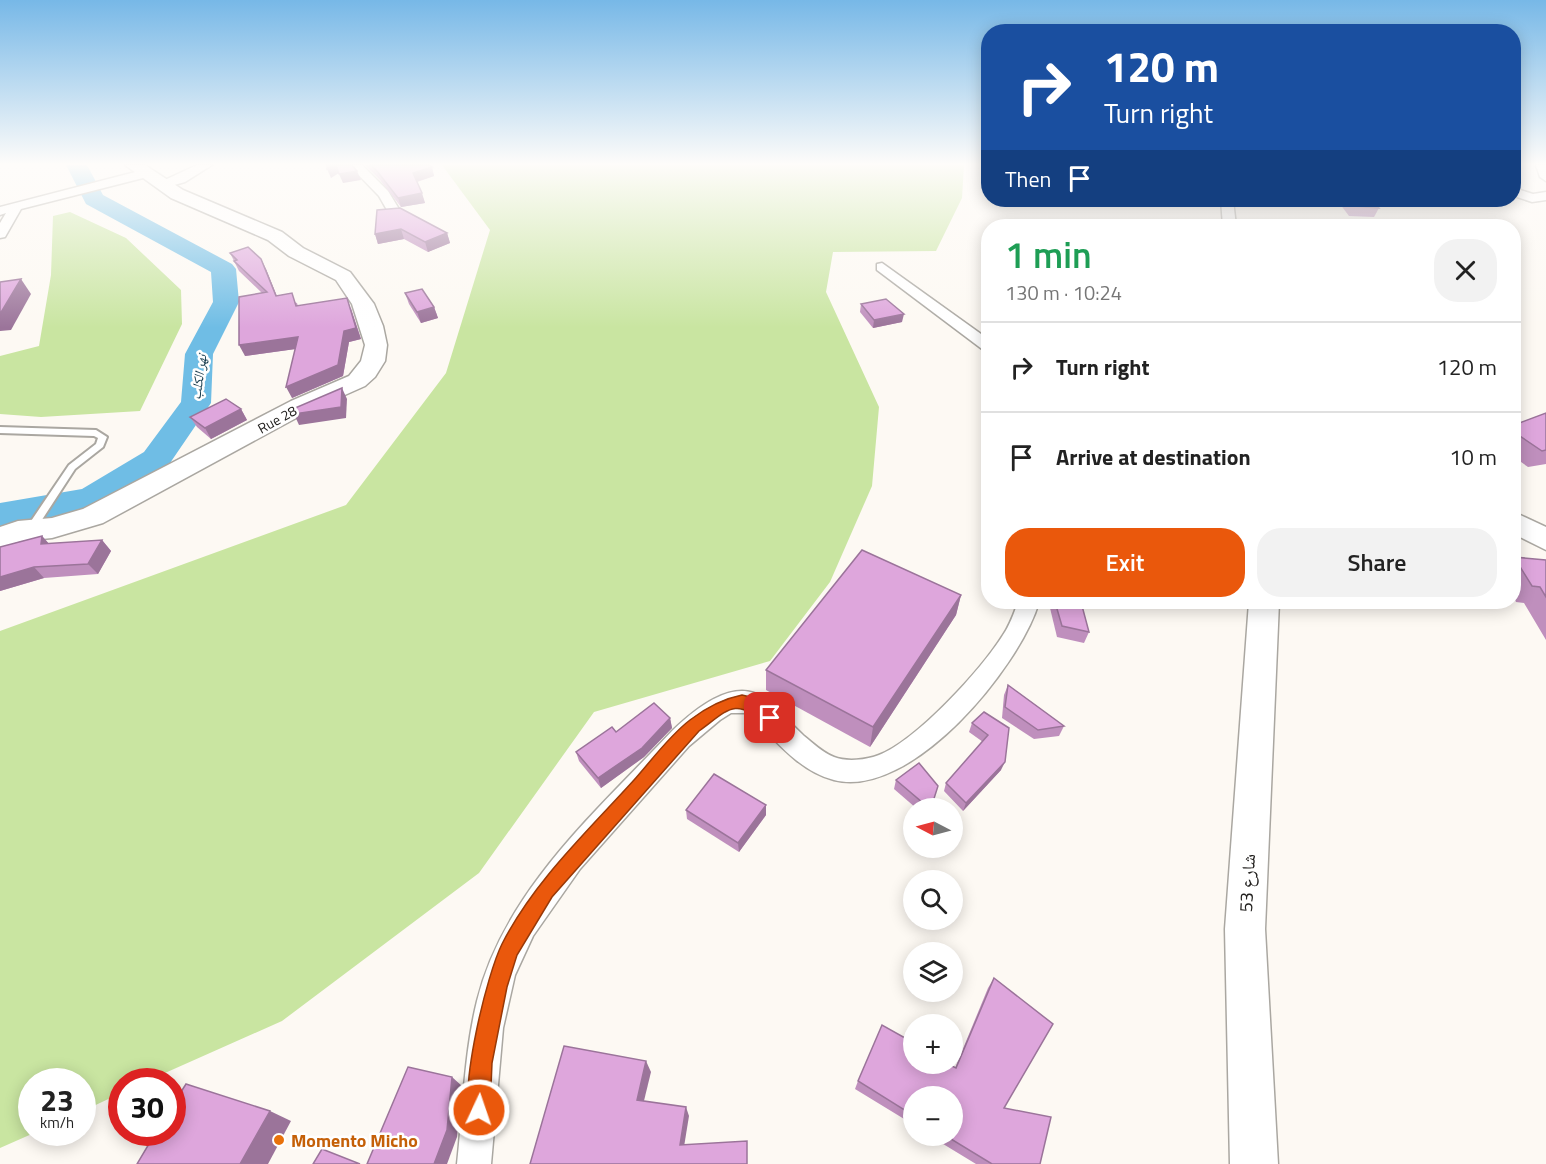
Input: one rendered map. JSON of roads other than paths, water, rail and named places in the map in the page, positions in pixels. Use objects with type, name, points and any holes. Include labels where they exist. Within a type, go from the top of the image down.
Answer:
[{"type":"street","points":[[0,234],[9,219]]},
{"type":"street","name":"Rue 28","points":[[0,538],[35,524],[52,528],[93,516],[300,406],[357,381],[367,372],[373,360],[376,345],[372,326],[354,289],[343,276],[296,252],[275,236],[232,219]]},
{"type":"street","points":[[882,267],[981,341]]},
{"type":"street","points":[[1521,526],[1546,540]]},
{"type":"street","points":[[474,1164],[482,1063],[497,987],[509,950],[545,891],[693,726],[725,705],[742,701],[754,704],[818,761],[832,769],[855,771],[885,764],[910,749],[977,686],[1009,645],[1026,609]]},
{"type":"street","name":"شارع 53","points":[[1254,1164],[1245,929],[1255,710],[1263,609]]},
{"type":"lane","points":[[0,430],[96,433],[103,437],[100,445],[79,460],[63,480],[35,524]]},
{"type":"waterway","name":"نهر الكلب","points":[[0,515],[91,499],[156,459],[196,403],[199,354],[226,302],[223,269],[131,219]]},
{"type":"place","name":"Momento Micho","points":[[279,1140]]}]
